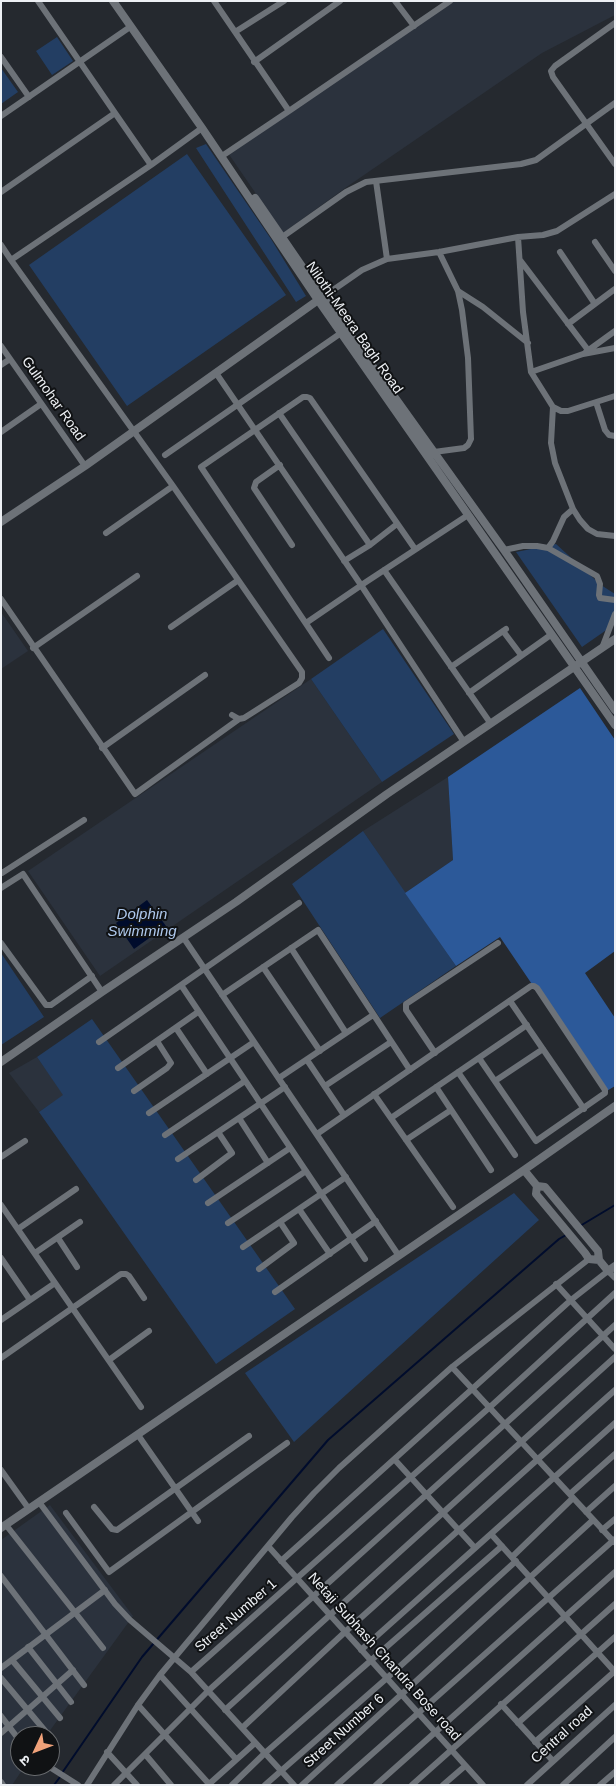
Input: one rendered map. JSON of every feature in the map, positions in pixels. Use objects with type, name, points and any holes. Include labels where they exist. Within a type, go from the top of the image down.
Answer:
[{"type":"street","points":[[38,1],[151,165]]},
{"type":"street","name":"Nilothi-Meera Bagh Road","points":[[113,1],[431,454],[468,515],[552,634],[579,665]]},
{"type":"street","name":"Nilothi-Meera Bagh Road","points":[[119,1],[225,154],[280,239]]},
{"type":"street","points":[[214,1],[289,111]]},
{"type":"street","points":[[235,32],[272,4],[284,1]]},
{"type":"street","points":[[254,62],[340,1]]},
{"type":"street","points":[[395,1],[414,26]]},
{"type":"street","points":[[225,154],[450,1]]},
{"type":"street","points":[[615,23],[555,66],[551,71],[553,77],[615,164]]},
{"type":"street","points":[[1,116],[130,27]]},
{"type":"street","points":[[1,57],[29,97]]},
{"type":"street","points":[[280,239],[357,186],[366,182],[536,160],[615,103]]},
{"type":"street","points":[[1,192],[115,113]]},
{"type":"street","points":[[11,260],[202,128]]},
{"type":"street","points":[[376,181],[387,259]]},
{"type":"street","points":[[1,522],[85,466],[321,298],[376,262],[518,237],[543,235],[557,231],[615,194]]},
{"type":"street","points":[[518,237],[532,372],[553,407],[561,411],[568,411],[615,396]]},
{"type":"street","points":[[595,242],[615,271]]},
{"type":"street","points":[[1,246],[173,486],[302,672],[302,678],[299,682],[244,718],[235,717],[135,794],[1,599]]},
{"type":"street","points":[[431,454],[464,448],[471,439],[471,397],[468,358],[458,291],[439,252]]},
{"type":"street","points":[[560,252],[595,304]]},
{"type":"street","points":[[520,260],[568,324],[586,352]]},
{"type":"street","points":[[568,324],[615,289]]},
{"type":"street","points":[[458,291],[483,307],[528,343]]},
{"type":"street","name":"Nilothi-Meera Bagh Road","points":[[321,298],[341,333],[504,550],[579,665]]},
{"type":"street","points":[[586,352],[615,331]]},
{"type":"street","points":[[165,455],[341,333]]},
{"type":"street","name":"Gulmohar Road","points":[[1,346],[85,466]]},
{"type":"street","points":[[532,372],[586,352],[615,348]]},
{"type":"street","points":[[1,365],[10,359]]},
{"type":"street","points":[[216,373],[361,585],[464,742]]},
{"type":"street","points":[[329,658],[201,467],[307,396],[415,550]]},
{"type":"street","points":[[596,402],[605,430],[609,435],[615,436]]},
{"type":"street","points":[[1,432],[41,404]]},
{"type":"street","points":[[553,407],[551,443],[555,462],[573,509],[588,529],[597,534],[615,536]]},
{"type":"street","points":[[279,413],[370,544]]},
{"type":"street","points":[[280,465],[256,482],[254,488],[292,545]]},
{"type":"street","points":[[106,533],[173,486]]},
{"type":"street","points":[[548,548],[564,517],[573,509]]},
{"type":"street","points":[[306,623],[468,515]]},
{"type":"street","points":[[344,561],[397,524]]},
{"type":"street","points":[[504,550],[523,546],[548,548],[596,576],[600,584],[600,598],[615,600]]},
{"type":"street","points":[[384,570],[491,724]]},
{"type":"street","points":[[33,648],[137,576]]},
{"type":"street","points":[[171,627],[238,580]]},
{"type":"street","points":[[602,648],[615,614]]},
{"type":"street","points":[[451,667],[504,630],[521,656]]},
{"type":"street","points":[[469,693],[552,634]]},
{"type":"street","points":[[1,1062],[615,640]]},
{"type":"street","points":[[579,665],[615,710]]},
{"type":"street","points":[[579,665],[615,725]]},
{"type":"street","points":[[102,748],[205,676]]},
{"type":"street","points":[[1,872],[84,820]]},
{"type":"street","points":[[1,888],[24,874],[102,992]]},
{"type":"street","points":[[99,1042],[299,903]]},
{"type":"street","points":[[222,995],[318,930],[410,1070]]},
{"type":"street","points":[[183,937],[399,1256]]},
{"type":"street","points":[[1,943],[46,1005],[51,1005],[92,976]]},
{"type":"street","points":[[435,1053],[406,1010],[406,1004],[498,943]]},
{"type":"street","points":[[291,948],[346,1033]]},
{"type":"street","points":[[263,967],[320,1050]]},
{"type":"street","points":[[181,985],[365,1259]]},
{"type":"street","points":[[316,1134],[531,986],[537,988],[605,1090],[605,1093],[536,1141],[479,1058]]},
{"type":"street","points":[[510,1001],[584,1109]]},
{"type":"street","points":[[118,1068],[198,1012]]},
{"type":"street","points":[[279,1078],[373,1015]]},
{"type":"street","points":[[391,1118],[527,1025]]},
{"type":"street","points":[[176,1028],[208,1074]]},
{"type":"street","points":[[134,1091],[167,1068],[171,1063],[157,1040]]},
{"type":"street","points":[[149,1113],[254,1042]]},
{"type":"street","points":[[325,1086],[391,1042]]},
{"type":"street","points":[[495,1081],[543,1049]]},
{"type":"street","points":[[307,1060],[344,1115]]},
{"type":"street","points":[[458,1072],[515,1155]]},
{"type":"street","points":[[165,1135],[245,1081]]},
{"type":"street","points":[[178,1159],[285,1087]]},
{"type":"street","points":[[436,1087],[491,1170]]},
{"type":"street","points":[[374,1094],[453,1207]]},
{"type":"street","points":[[102,1648],[3,1527],[615,1106]]},
{"type":"street","points":[[406,1140],[451,1110]]},
{"type":"street","points":[[238,1118],[268,1163]]},
{"type":"street","points":[[196,1180],[232,1153],[218,1132]]},
{"type":"street","points":[[1,1157],[25,1141]]},
{"type":"street","points":[[208,1203],[290,1148]]},
{"type":"street","points":[[524,1170],[537,1186],[545,1187],[598,1251],[599,1260]]},
{"type":"street","points":[[228,1223],[306,1171]]},
{"type":"street","points":[[242,1247],[346,1177]]},
{"type":"street","points":[[537,1186],[536,1194],[587,1256],[599,1260],[612,1268],[615,1278]]},
{"type":"street","points":[[18,1229],[76,1188]]},
{"type":"street","points":[[1,1205],[141,1406]]},
{"type":"street","points":[[299,1209],[330,1254]]},
{"type":"street","points":[[275,1292],[376,1221]]},
{"type":"street","points":[[35,1253],[80,1222]]},
{"type":"street","points":[[259,1269],[294,1243],[280,1222]]},
{"type":"street","points":[[58,1238],[77,1267]]},
{"type":"street","points":[[86,1785],[160,1674],[292,1517],[339,1468],[452,1367],[556,1284],[587,1256]]},
{"type":"street","points":[[1,1258],[30,1300]]},
{"type":"street","points":[[281,1561],[571,1300],[612,1268]]},
{"type":"street","points":[[1,1358],[121,1274],[129,1276],[144,1298]]},
{"type":"street","points":[[1,1320],[55,1283]]},
{"type":"street","points":[[556,1284],[615,1349]]},
{"type":"street","name":"Street Number 1","points":[[192,1672],[412,1477],[615,1293]]},
{"type":"street","points":[[114,1785],[208,1691],[604,1337],[615,1325]]},
{"type":"street","points":[[109,1360],[149,1331]]},
{"type":"street","points":[[225,1710],[615,1358]]},
{"type":"street","points":[[336,1785],[614,1541],[452,1367]]},
{"type":"street","points":[[242,1728],[345,1632],[615,1390]]},
{"type":"street","points":[[361,1650],[615,1423]]},
{"type":"street","points":[[138,1435],[198,1521]]},
{"type":"street","points":[[94,1507],[112,1529],[117,1530],[249,1436]]},
{"type":"street","points":[[98,1581],[287,1442]]},
{"type":"street","points":[[265,1785],[387,1678],[514,1559],[572,1496],[615,1454]]},
{"type":"street","points":[[395,1460],[475,1548]]},
{"type":"street","points":[[1,1470],[29,1509]]},
{"type":"street","points":[[1,1485],[8,1480]]},
{"type":"street","points":[[586,1512],[615,1486]]},
{"type":"street","points":[[39,1502],[98,1581],[130,1620],[192,1672],[294,1785]]},
{"type":"street","points":[[66,1513],[109,1572]]},
{"type":"street","points":[[602,1530],[615,1519]]},
{"type":"street","name":"Street Number 6","points":[[302,1785],[402,1696],[593,1520]]},
{"type":"street","points":[[491,1534],[615,1672],[536,1742]]},
{"type":"street","name":"Netaji Subhash Chandra Bose road","points":[[268,1546],[481,1784]]},
{"type":"street","points":[[232,1785],[502,1546]]},
{"type":"street","points":[[376,1785],[615,1572]]},
{"type":"street","points":[[1,1576],[84,1685]]},
{"type":"street","points":[[1,1668],[105,1590]]},
{"type":"street","points":[[412,1785],[450,1749],[615,1604]]},
{"type":"street","points":[[518,1723],[615,1638]]},
{"type":"street","points":[[28,1647],[71,1702]]},
{"type":"street","points":[[12,1660],[60,1718]]},
{"type":"street","points":[[1,1733],[73,1670]]},
{"type":"street","points":[[160,1674],[236,1759]]},
{"type":"street","points":[[1,1678],[41,1726]]},
{"type":"street","points":[[501,1704],[553,1761]]},
{"type":"street","points":[[138,1705],[208,1784],[255,1743]]},
{"type":"street","name":"Central road","points":[[527,1785],[615,1705]]},
{"type":"street","points":[[1,1716],[9,1726]]},
{"type":"street","points":[[563,1785],[615,1737]]},
{"type":"street","points":[[107,1752],[137,1785]]},
{"type":"street","points":[[145,1754],[171,1785]]},
{"type":"street","points":[[443,1785],[465,1766]]},
{"type":"street","points":[[600,1785],[615,1772]]},
{"type":"street","points":[[60,1774],[78,1785]]},
{"type":"shaded area","points":[[446,1],[615,1],[615,15],[542,53],[283,233],[228,153]]},
{"type":"shaded area","points":[[57,37],[73,61],[52,75],[36,51]]},
{"type":"shaded area","points":[[1,68],[18,92],[1,104]]},
{"type":"shaded area","points":[[206,144],[271,239],[306,296],[296,302],[196,148]]},
{"type":"shaded area","points":[[187,154],[286,295],[127,406],[29,265]]},
{"type":"shaded area","points":[[556,544],[601,585],[615,594],[615,624],[582,647],[516,552]]},
{"type":"shaded area","points":[[1,612],[28,651],[1,669]]},
{"type":"shaded area","points":[[383,629],[454,734],[382,782],[311,679]]},
{"type":"shaded area","points":[[311,679],[382,782],[100,976],[28,871]]},
{"type":"shaded area","points":[[580,688],[615,740],[615,951],[585,973],[615,1018],[615,1086],[605,1092],[500,937],[456,966],[405,893],[453,860],[448,777]]},
{"type":"shaded area","points":[[448,777],[453,860],[405,893],[363,831]]},
{"type":"shaded area","points":[[363,831],[456,966],[380,1018],[292,884]]},
{"type":"shaded area","points":[[1,953],[44,1017],[1,1045]]},
{"type":"shaded area","points":[[92,1019],[295,1309],[216,1364],[39,1112],[63,1095],[37,1057]]},
{"type":"shaded area","points":[[37,1057],[64,1095],[39,1112],[9,1073]]},
{"type":"shaded area","points":[[514,1193],[539,1220],[294,1442],[245,1373]]},
{"type":"shaded area","points":[[50,1505],[133,1616],[53,1726],[10,1726],[10,1776],[18,1776],[12,1785],[1,1785],[1,1540]]},
{"type":"water","name":"Dolphin Swimming","points":[[147,900],[166,926],[134,949],[116,923]]},
{"type":"waterway","points":[[580,1226],[615,1205]]},
{"type":"waterway","points":[[62,1773],[142,1657],[328,1440],[559,1239],[566,1235]]},
{"type":"waterway","points":[[54,1785],[60,1777]]}]
